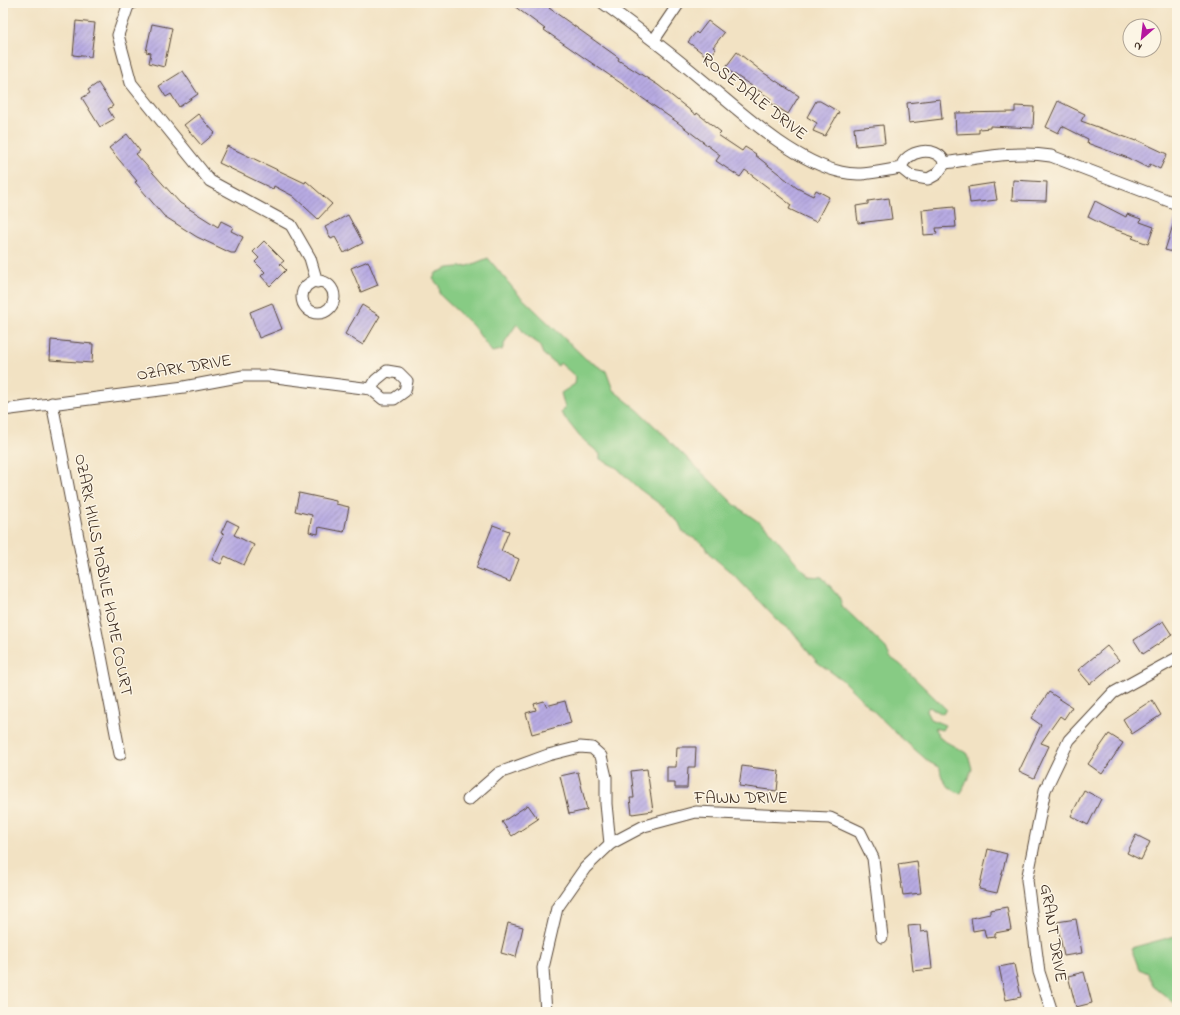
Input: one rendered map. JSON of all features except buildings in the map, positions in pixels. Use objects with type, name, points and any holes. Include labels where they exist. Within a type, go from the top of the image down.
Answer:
[{"type":"street","points":[[132,3],[128,6],[118,35],[131,84],[210,181],[291,225],[310,258],[317,282]]},
{"type":"street","name":"ROSEDALE DRIVE","points":[[603,3],[654,40],[749,118],[797,154],[819,165],[857,175],[901,168]]},
{"type":"street","points":[[654,40],[679,3]]},
{"type":"street","points":[[945,163],[939,156],[929,152],[917,152],[907,157],[902,163],[901,168],[911,176],[928,179],[937,174],[945,163],[1004,155],[1037,154],[1051,156],[1177,204]]},
{"type":"street","name":"OZARK DRIVE","points":[[3,410],[184,387],[244,376],[268,376],[371,389]]},
{"type":"street","name":"OZARK HILLS MOBILE HOME COURT","points":[[52,403],[120,754]]},
{"type":"street","name":"GRANT DRIVE","points":[[1052,1012],[1039,972],[1027,880],[1045,790],[1069,740],[1113,692],[1177,658]]},
{"type":"street","points":[[468,800],[499,773],[580,746],[592,748],[601,756],[606,777],[606,804],[610,844]]},
{"type":"street","name":"FAWN DRIVE","points":[[546,1012],[543,968],[557,908],[584,868],[610,844],[644,826],[696,812],[830,818],[860,832],[873,858],[882,937]]},
{"type":"green space","points":[[488,258],[517,293],[586,359],[606,371],[613,390],[639,411],[736,506],[766,527],[808,576],[822,577],[839,596],[842,606],[886,648],[890,657],[901,665],[946,709],[943,714],[929,707],[926,711],[930,719],[945,725],[942,730],[934,728],[941,739],[968,754],[972,769],[961,794],[946,784],[942,777],[940,768],[929,762],[897,734],[841,679],[817,662],[792,631],[777,620],[734,575],[713,557],[702,543],[683,532],[679,523],[665,508],[638,488],[617,468],[600,459],[600,454],[580,437],[561,413],[565,408],[561,393],[575,384],[576,377],[560,363],[558,366],[543,354],[539,344],[526,335],[517,324],[506,340],[502,350],[492,352],[473,326],[440,295],[439,286],[433,279],[436,273],[448,268],[468,266]]},
{"type":"green space","points":[[1175,936],[1177,938],[1177,1005],[1153,986],[1148,973],[1139,969],[1131,948]]}]
